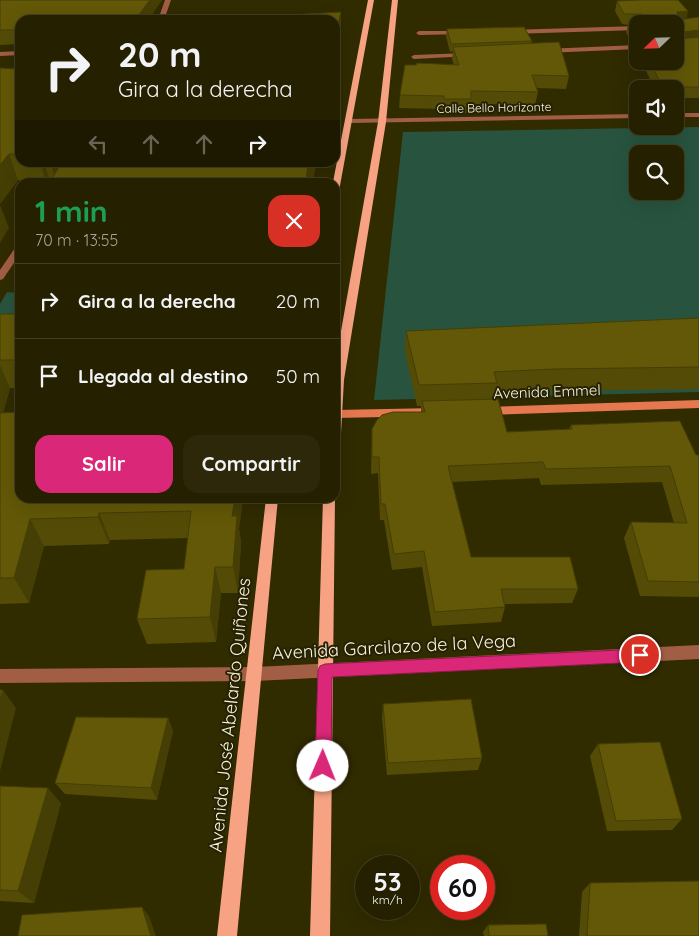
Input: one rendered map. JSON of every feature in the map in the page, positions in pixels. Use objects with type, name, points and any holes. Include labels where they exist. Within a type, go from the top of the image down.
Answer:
[{"type":"main road","points":[[338,178],[350,122],[371,0]]},
{"type":"main road","points":[[340,368],[377,141],[382,122],[395,0]]},
{"type":"main road","name":"Avenida José Abelardo Quiñones","points":[[227,936],[272,503]]},
{"type":"main road","points":[[320,936],[329,503]]},
{"type":"street","points":[[163,15],[168,0]]},
{"type":"street","points":[[500,32],[629,28]]},
{"type":"street","points":[[418,33],[473,32]]},
{"type":"street","points":[[533,52],[629,47]]},
{"type":"street","points":[[0,54],[15,54]]},
{"type":"street","points":[[414,57],[477,54]]},
{"type":"street","points":[[684,115],[699,115]]},
{"type":"street","name":"Calle Bello Horizonte","points":[[350,122],[629,116]]},
{"type":"street","points":[[0,277],[15,254]]},
{"type":"street","name":"Avenida Emmel","points":[[472,411],[699,404]]},
{"type":"street","points":[[340,414],[452,411]]},
{"type":"street","name":"Avenida Garcilazo de la Vega","points":[[0,676],[255,674],[699,652]]},
{"type":"green space","points":[[684,127],[699,127],[699,392],[374,400],[403,132],[629,128],[629,135],[684,135]]},
{"type":"green space","points":[[7,292],[15,293],[15,350],[0,349],[0,304]]},
{"type":"building","points":[[0,0],[150,0],[139,15],[15,15],[15,30],[0,30]]},
{"type":"building","points":[[678,0],[688,11],[677,12],[677,15],[624,14],[617,1]]},
{"type":"building","points":[[341,12],[340,16],[291,15]]},
{"type":"building","points":[[699,17],[699,30],[684,32],[684,19]]},
{"type":"building","points":[[524,27],[532,41],[451,44],[447,29]]},
{"type":"building","points":[[699,37],[699,87],[684,87],[684,80],[659,80],[654,70],[684,70],[684,38]]},
{"type":"building","points":[[559,42],[569,76],[532,75],[538,92],[471,91],[471,99],[444,99],[444,96],[400,95],[405,65],[416,65],[417,63],[459,65],[453,47]]},
{"type":"building","points":[[0,68],[15,69],[15,154],[9,154],[0,165]]},
{"type":"building","points":[[59,167],[308,167],[306,178],[52,178]]},
{"type":"building","points":[[0,314],[15,314],[15,360],[0,360]]},
{"type":"building","points":[[699,318],[699,367],[554,369],[494,372],[497,383],[419,385],[406,331]]},
{"type":"building","points":[[498,399],[507,432],[572,429],[571,425],[680,421],[696,455],[699,455],[699,582],[648,581],[631,522],[687,523],[670,466],[546,469],[543,462],[448,466],[471,557],[570,557],[578,589],[501,589],[505,607],[435,612],[424,551],[394,554],[385,504],[381,504],[379,457],[372,457],[372,429],[382,415],[393,412],[425,412],[422,401]]},
{"type":"building","points":[[15,412],[15,503],[234,503],[232,516],[237,516],[233,567],[215,567],[210,617],[137,619],[146,570],[184,569],[191,511],[99,513],[98,517],[30,519],[14,578],[0,578],[0,413]]},
{"type":"building","points":[[471,699],[482,758],[388,763],[383,704]]},
{"type":"building","points":[[76,717],[168,718],[151,788],[55,783]]},
{"type":"building","points":[[660,742],[682,819],[616,821],[598,744]]},
{"type":"building","points":[[0,786],[48,788],[18,891],[0,890]]},
{"type":"building","points":[[699,881],[699,936],[587,936],[590,883]]},
{"type":"building","points":[[142,907],[151,936],[18,936],[22,915]]},
{"type":"building","points":[[546,924],[548,936],[489,936],[488,925]]},
{"type":"route","points":[[323,766],[325,670],[640,655]]}]
